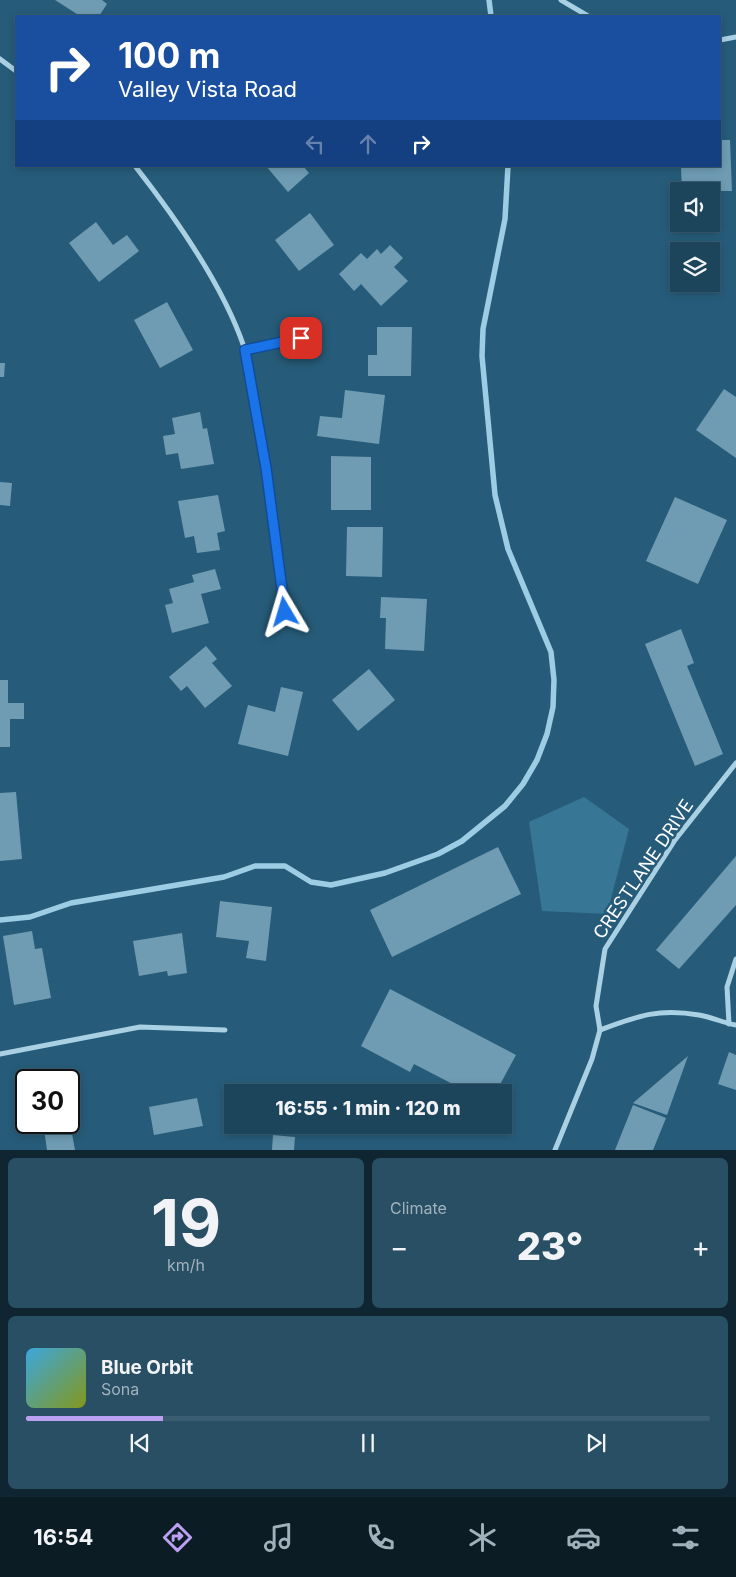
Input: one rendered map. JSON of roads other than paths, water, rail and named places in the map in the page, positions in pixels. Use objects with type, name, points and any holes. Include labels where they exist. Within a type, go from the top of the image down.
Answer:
[{"type":"street","points":[[562,0],[586,15]]},
{"type":"street","points":[[721,40],[736,37]]},
{"type":"street","points":[[0,60],[15,69]]},
{"type":"street","points":[[136,167],[164,202],[197,256],[229,312],[245,350],[266,468],[285,612]]},
{"type":"street","points":[[245,350],[301,338]]},
{"type":"street","name":"CRESTLANE DRIVE","points":[[555,1150],[592,1059],[600,1030],[596,1006],[605,949],[675,840],[736,763]]},
{"type":"street","points":[[729,1024],[727,987],[736,959]]},
{"type":"street","points":[[600,1030],[644,1013],[668,1011],[698,1014],[736,1025]]},
{"type":"street","points":[[0,1054],[140,1027],[224,1030]]},
{"type":"waterway","points":[[489,0],[491,15]]},
{"type":"waterway","points":[[0,920],[30,917],[71,903],[224,877],[255,866],[285,866],[311,882],[331,885],[385,873],[438,854],[462,841],[505,806],[523,784],[537,760],[547,734],[553,707],[554,680],[551,652],[508,549],[495,495],[482,356],[483,329],[505,219],[508,167]]}]
